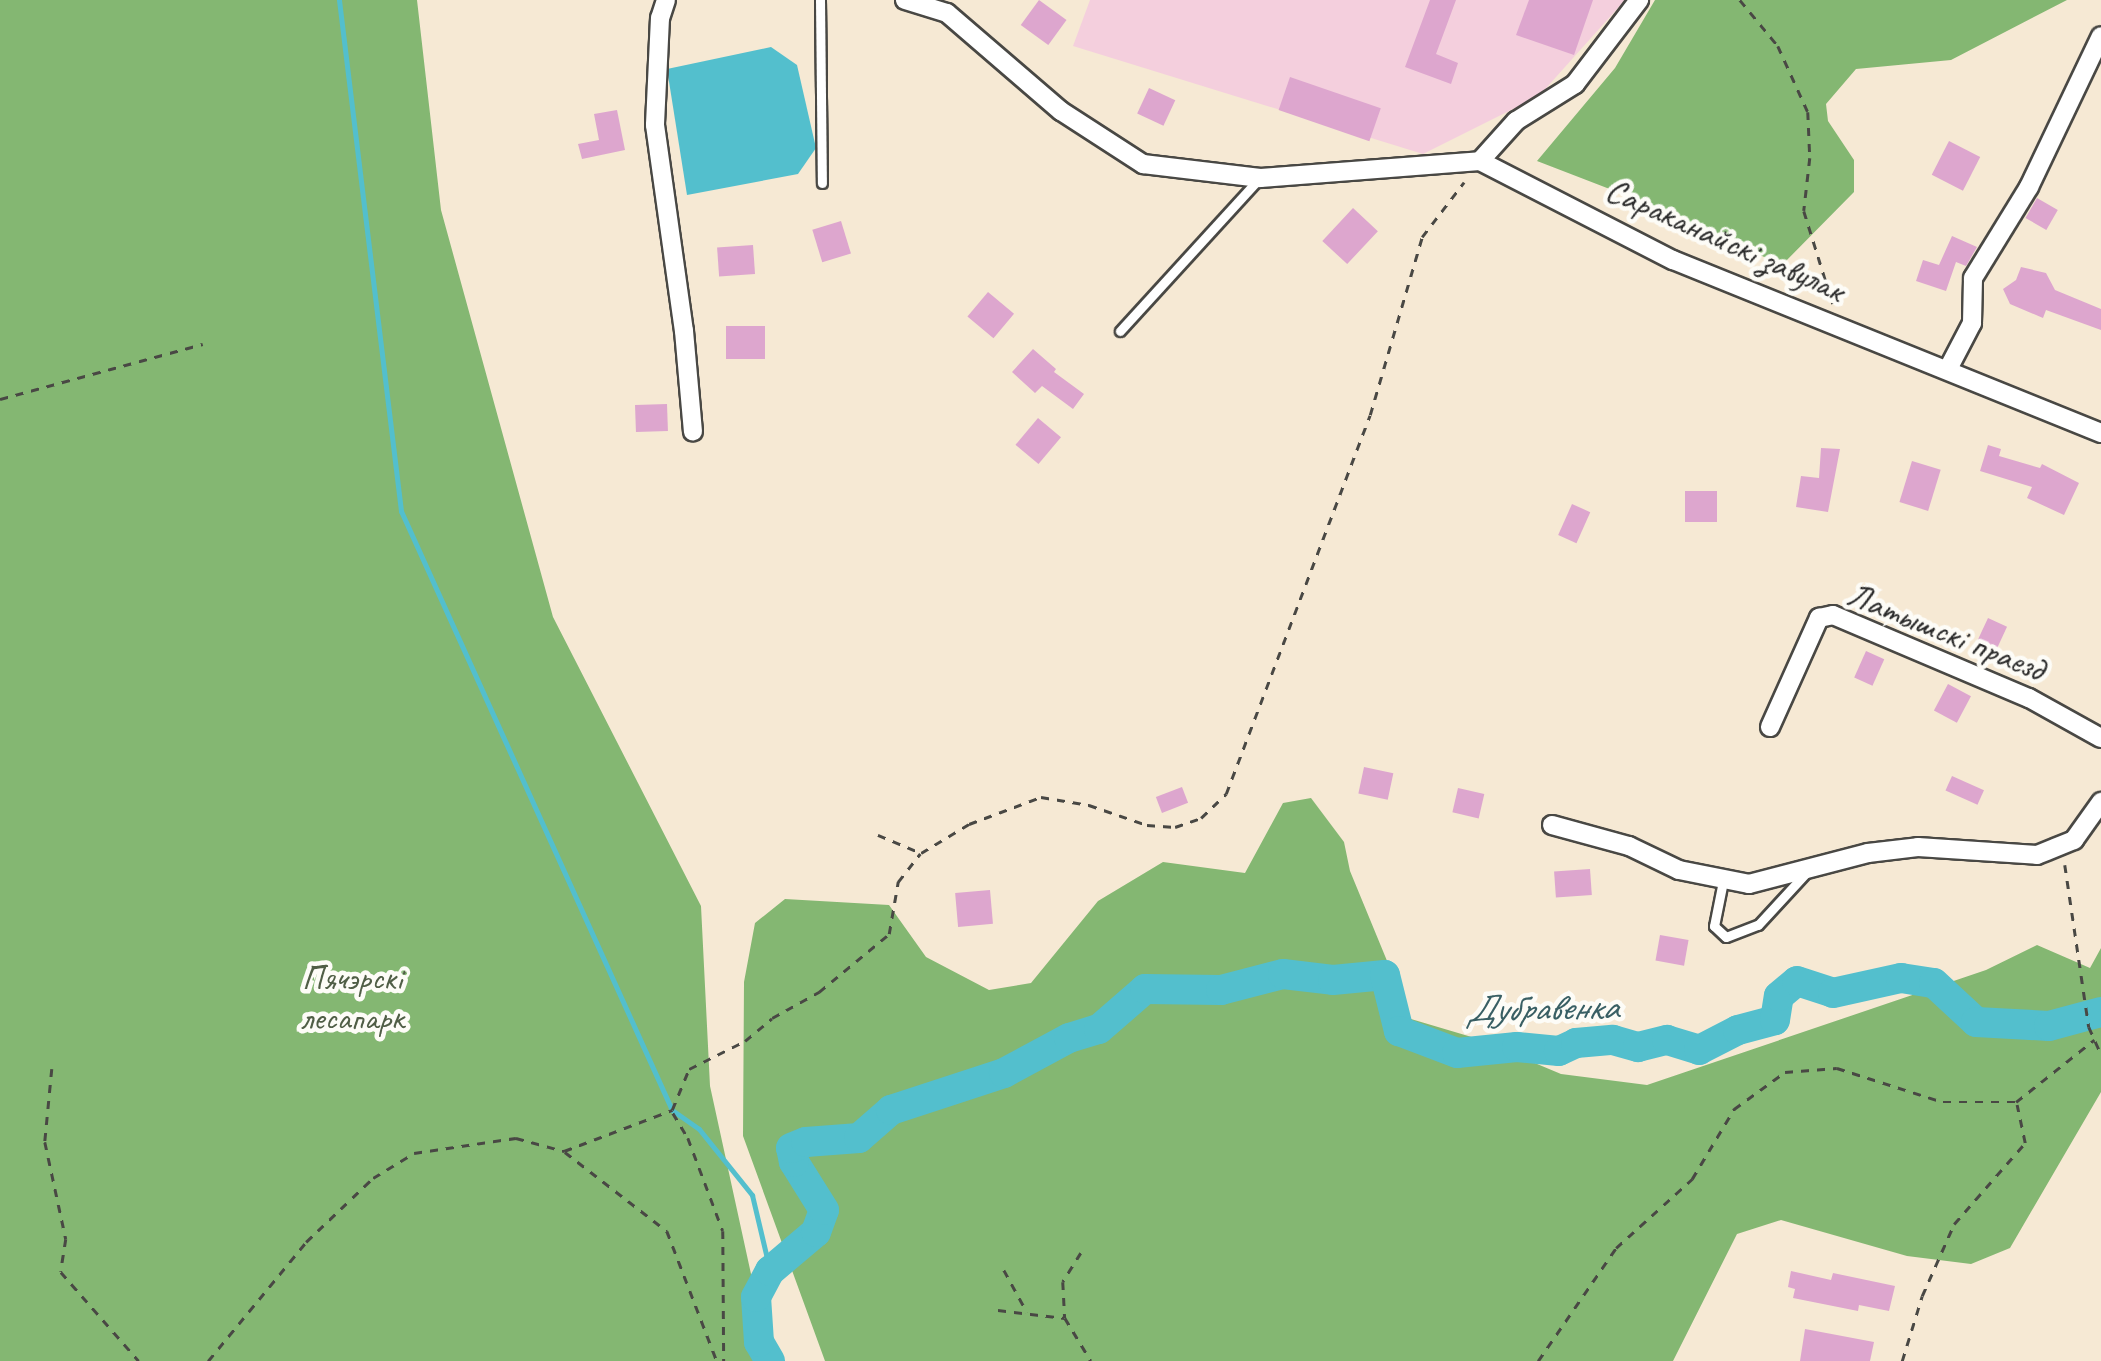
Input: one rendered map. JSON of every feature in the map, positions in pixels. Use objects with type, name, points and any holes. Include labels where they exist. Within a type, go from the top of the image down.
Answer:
[{"type":"street","points":[[666,0],[660,18],[655,125],[684,332],[693,432]]},
{"type":"street","points":[[905,0],[947,13],[1061,110],[1143,164],[1260,178],[1480,160],[1516,121],[1574,84],[1639,0]]},
{"type":"street","points":[[1948,369],[1972,323],[1973,278],[2029,186],[2101,36]]},
{"type":"street","name":"Сараканайскі завулак","points":[[1480,160],[1673,260],[2101,433]]},
{"type":"street","name":"Латышскі праезд","points":[[1770,728],[1819,618],[1833,615],[2029,698],[2101,738]]},
{"type":"street","points":[[1552,824],[1628,846],[1678,870],[1749,884],[1868,853],[1918,847],[2036,855],[2062,848],[2101,802]]},
{"type":"lane","points":[[820,0],[822,184]]},
{"type":"lane","points":[[1120,332],[1260,178]]},
{"type":"lane","points":[[1723,881],[1714,926],[1726,937],[1758,925],[1808,871]]},
{"type":"path","points":[[1740,0],[1778,46],[1808,112],[1810,158],[1804,210],[1824,286],[1844,328]]},
{"type":"path","points":[[564,1152],[672,1110],[689,1070],[745,1041],[772,1018],[820,992],[889,934],[898,882],[921,853],[969,824],[1041,797],[1090,805],[1147,825],[1175,827],[1202,818],[1226,794],[1370,414],[1422,237],[1480,160]]},
{"type":"path","points":[[0,400],[203,344]]},
{"type":"path","points":[[878,835],[921,853]]},
{"type":"path","points":[[2062,848],[2089,1028],[2101,1054]]},
{"type":"path","points":[[1538,1361],[1616,1248],[1692,1179],[1734,1109],[1785,1072],[1836,1068],[1943,1102],[2016,1102],[2094,1040]]},
{"type":"path","points":[[52,1069],[45,1142],[66,1239],[61,1272],[139,1361]]},
{"type":"path","points":[[1902,1361],[1922,1296],[1954,1224],[2025,1143],[2016,1102]]},
{"type":"path","points":[[672,1110],[688,1138],[722,1231],[724,1361]]},
{"type":"path","points":[[208,1361],[306,1242],[373,1178],[414,1153],[516,1138],[564,1152],[666,1231],[717,1361]]},
{"type":"path","points":[[1082,1253],[1063,1282],[1065,1318],[1091,1361]]},
{"type":"path","points":[[1004,1270],[1028,1314]]},
{"type":"path","points":[[998,1310],[1065,1318]]},
{"type":"shaded area","points":[[1090,0],[1625,0],[1539,96],[1423,154],[1073,46]]},
{"type":"green space","name":"Пячэрскі лесапарк","points":[[0,0],[417,0],[441,210],[553,617],[701,906],[710,1086],[770,1361],[0,1361]]},
{"type":"green space","points":[[1655,0],[2067,0],[1951,60],[1856,69],[1826,104],[1828,121],[1854,160],[1854,192],[1782,265],[1633,198],[1537,161],[1615,68]]},
{"type":"green space","points":[[1311,798],[1344,842],[1350,871],[1411,1019],[1475,1038],[1561,1074],[1647,1085],[1986,970],[2037,945],[2090,968],[2101,948],[2101,1092],[2010,1248],[1971,1264],[1907,1256],[1781,1220],[1737,1234],[1673,1361],[825,1361],[743,1136],[744,982],[755,923],[785,899],[889,905],[926,957],[989,990],[1031,983],[1098,901],[1163,862],[1245,873],[1283,803]]},
{"type":"water","points":[[771,47],[797,65],[816,148],[798,174],[687,195],[667,69]]},
{"type":"building","points":[[1039,0],[1067,20],[1048,45],[1021,25]]},
{"type":"building","points":[[1430,0],[1456,0],[1436,54],[1458,63],[1451,84],[1405,67]]},
{"type":"building","points":[[1529,0],[1593,0],[1574,55],[1516,35]]},
{"type":"building","points":[[1290,77],[1381,108],[1369,141],[1279,110]]},
{"type":"building","points":[[1149,88],[1175,100],[1163,126],[1137,113]]},
{"type":"building","points":[[617,110],[625,150],[582,159],[578,144],[599,140],[594,114]]},
{"type":"building","points":[[1949,141],[1980,157],[1963,191],[1932,175]]},
{"type":"building","points":[[2037,198],[2058,210],[2046,230],[2026,218]]},
{"type":"building","points":[[1353,208],[1378,231],[1347,264],[1322,241]]},
{"type":"building","points":[[841,221],[851,254],[822,262],[812,230]]},
{"type":"building","points":[[1952,236],[1977,247],[1966,266],[1956,262],[1946,291],[1916,281],[1923,260],[1939,265]]},
{"type":"building","points":[[753,245],[755,274],[719,276],[717,248]]},
{"type":"building","points":[[2021,267],[2046,273],[2055,290],[2101,309],[2101,330],[2046,310],[2043,318],[2010,304],[2003,289],[2016,280]]},
{"type":"building","points":[[988,292],[1014,314],[993,338],[967,317]]},
{"type":"building","points":[[726,326],[765,326],[765,359],[726,359]]},
{"type":"building","points":[[1033,349],[1056,369],[1054,372],[1084,394],[1073,409],[1042,386],[1035,393],[1012,372]]},
{"type":"building","points":[[667,404],[668,431],[636,432],[635,405]]},
{"type":"building","points":[[1038,418],[1061,437],[1038,464],[1016,445]]},
{"type":"building","points":[[1988,445],[2001,449],[1999,456],[2040,468],[2042,464],[2079,483],[2064,515],[2027,498],[2032,487],[1980,471]]},
{"type":"building","points":[[1821,448],[1840,449],[1828,512],[1796,507],[1801,476],[1819,478]]},
{"type":"building","points":[[1912,461],[1941,470],[1928,511],[1899,502]]},
{"type":"building","points":[[1685,491],[1717,491],[1717,522],[1685,522]]},
{"type":"building","points":[[1572,504],[1590,512],[1576,543],[1558,535]]},
{"type":"building","points":[[1988,618],[2007,627],[1994,656],[1974,647]]},
{"type":"building","points":[[1866,651],[1884,659],[1872,686],[1854,677]]},
{"type":"building","points":[[1948,684],[1971,696],[1957,723],[1934,710]]},
{"type":"building","points":[[1364,767],[1393,773],[1388,800],[1358,793]]},
{"type":"building","points":[[1952,776],[1984,790],[1977,805],[1945,791]]},
{"type":"building","points":[[1182,787],[1188,803],[1162,813],[1156,797]]},
{"type":"building","points":[[1458,788],[1484,794],[1479,818],[1452,812]]},
{"type":"building","points":[[1590,869],[1592,895],[1556,897],[1554,872]]},
{"type":"building","points":[[990,890],[993,924],[958,927],[955,893]]},
{"type":"building","points":[[1660,935],[1689,940],[1684,966],[1655,961]]},
{"type":"building","points":[[1791,1271],[1831,1280],[1833,1273],[1895,1286],[1889,1311],[1859,1305],[1858,1311],[1793,1298],[1795,1289],[1788,1287]]},
{"type":"building","points":[[1805,1329],[1874,1342],[1870,1361],[1800,1361]]},
{"type":"waterway","points":[[339,0],[401,511],[672,1110],[699,1129],[752,1195],[770,1271]]},
{"type":"waterway","name":"Дубравенка","points":[[770,1361],[759,1342],[756,1297],[770,1271],[816,1232],[824,1210],[794,1162],[791,1148],[806,1142],[859,1138],[891,1110],[1004,1073],[1069,1038],[1099,1029],[1145,989],[1221,990],[1283,974],[1333,980],[1385,975],[1399,1031],[1457,1053],[1517,1047],[1559,1051],[1576,1043],[1613,1040],[1638,1047],[1667,1040],[1699,1050],[1738,1030],[1775,1020],[1779,996],[1797,981],[1833,993],[1901,978],[1934,983],[1976,1022],[2049,1026],[2101,1012]]}]
